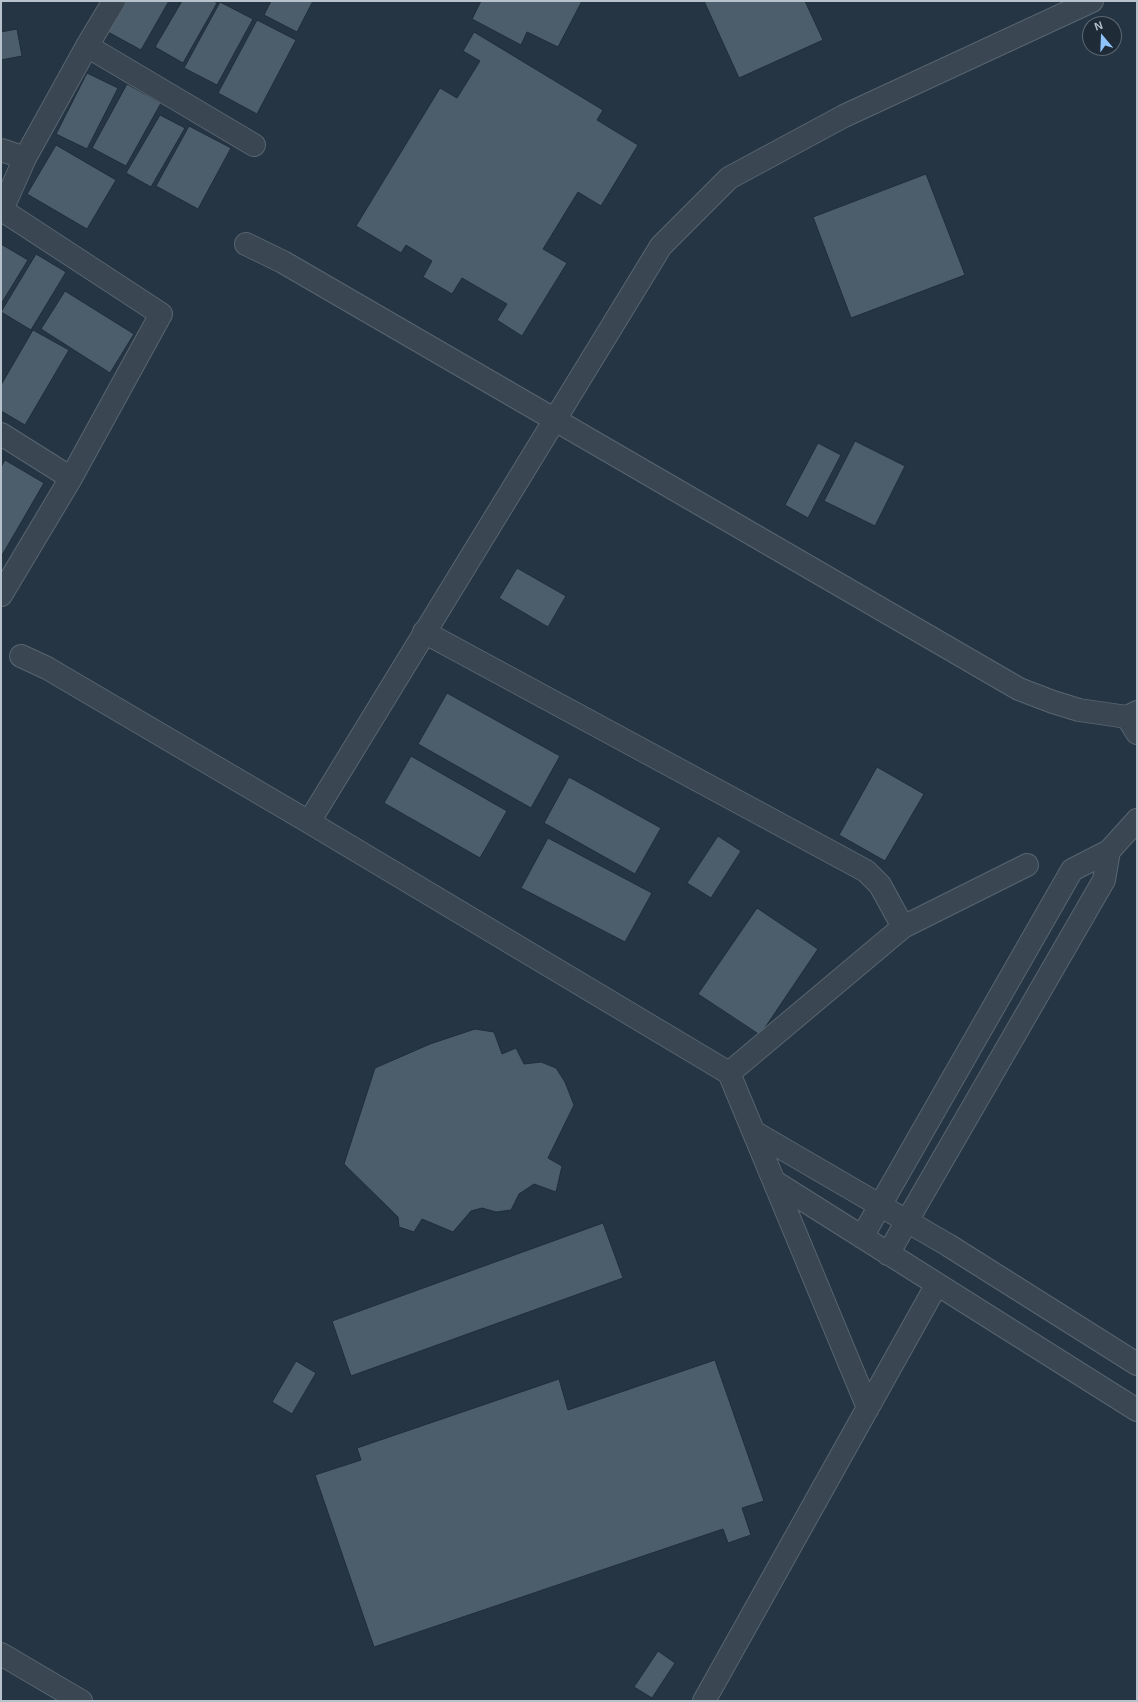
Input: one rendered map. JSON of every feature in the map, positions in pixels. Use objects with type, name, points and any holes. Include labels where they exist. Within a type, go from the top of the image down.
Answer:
[{"type":"street","points":[[1,595],[71,478],[160,314],[2,211],[25,158],[87,46],[114,1]]},
{"type":"street","points":[[310,822],[424,632],[661,246],[729,178],[844,116],[1092,1]]},
{"type":"street","points":[[87,46],[254,145]]},
{"type":"street","points":[[1,150],[25,158]]},
{"type":"street","points":[[246,244],[290,266],[1019,688],[1053,702],[1079,710],[1134,721]]},
{"type":"street","points":[[1,434],[71,478]]},
{"type":"street","points":[[424,632],[866,871],[880,885],[903,928]]},
{"type":"street","points":[[21,656],[54,672],[310,822],[729,1073],[868,1408]]},
{"type":"street","points":[[862,1237],[1072,870],[1109,850],[1137,820]]},
{"type":"street","points":[[888,1254],[1104,880],[1109,850]]},
{"type":"street","points":[[729,1073],[903,928],[1027,864]]},
{"type":"street","points":[[754,1132],[955,1249],[1137,1364]]},
{"type":"street","points":[[775,1182],[1137,1410]]},
{"type":"street","points":[[704,1701],[937,1284]]},
{"type":"street","points":[[1,1654],[81,1701]]},
{"type":"building","points":[[126,1],[169,1],[141,50],[108,32]]},
{"type":"building","points":[[182,1],[214,1],[217,3],[183,63],[155,47]]},
{"type":"building","points":[[271,1],[313,1],[297,32],[264,15]]},
{"type":"building","points":[[481,1],[582,1],[558,47],[527,32],[521,45],[472,19]]},
{"type":"building","points":[[704,1],[805,1],[823,40],[739,78]]},
{"type":"building","points":[[220,2],[253,19],[217,85],[184,68]]},
{"type":"building","points":[[257,20],[296,40],[257,114],[218,93]]},
{"type":"building","points":[[17,29],[22,56],[1,60],[1,32]]},
{"type":"building","points":[[474,32],[603,110],[597,120],[638,145],[601,206],[578,192],[543,249],[567,263],[522,336],[497,320],[507,304],[462,278],[452,294],[423,277],[432,261],[406,245],[401,253],[356,226],[440,88],[457,98],[480,61],[463,51]]},
{"type":"building","points":[[87,73],[118,88],[87,149],[56,134]]},
{"type":"building","points":[[127,84],[161,103],[126,166],[92,148]]},
{"type":"building","points":[[160,115],[185,128],[151,187],[126,173]]},
{"type":"building","points":[[189,126],[231,148],[198,209],[156,186]]},
{"type":"building","points":[[56,145],[116,180],[87,229],[27,194]]},
{"type":"building","points":[[926,174],[965,275],[851,318],[813,217]]},
{"type":"building","points":[[1,244],[28,260],[1,304]]},
{"type":"building","points":[[36,254],[66,272],[31,330],[1,312]]},
{"type":"building","points":[[65,291],[134,334],[110,373],[41,329]]},
{"type":"building","points":[[33,330],[69,350],[25,425],[1,411],[1,385]]},
{"type":"building","points":[[855,441],[905,466],[875,526],[824,501]]},
{"type":"building","points":[[818,443],[841,455],[808,518],[785,505]]},
{"type":"building","points":[[5,460],[44,483],[1,557],[1,467]]},
{"type":"building","points":[[517,568],[566,596],[548,627],[499,598]]},
{"type":"building","points":[[447,693],[560,756],[531,808],[418,744]]},
{"type":"building","points":[[411,756],[507,811],[480,858],[384,803]]},
{"type":"building","points":[[877,767],[924,794],[885,861],[839,835]]},
{"type":"building","points":[[569,777],[661,828],[635,874],[544,823]]},
{"type":"building","points":[[718,836],[741,851],[711,898],[687,883]]},
{"type":"building","points":[[548,838],[652,893],[625,942],[521,888]]},
{"type":"building","points":[[757,908],[818,949],[760,1035],[698,994]]},
{"type":"building","points":[[475,1029],[494,1032],[502,1054],[516,1048],[524,1064],[541,1062],[556,1068],[565,1082],[574,1105],[548,1158],[562,1166],[556,1192],[534,1184],[519,1194],[511,1210],[496,1212],[482,1208],[471,1211],[453,1232],[422,1219],[414,1232],[399,1227],[398,1217],[344,1164],[375,1068],[430,1044]]},
{"type":"building","points":[[603,1223],[623,1278],[351,1376],[332,1321]]},
{"type":"building","points":[[715,1360],[764,1501],[742,1508],[751,1535],[728,1543],[723,1529],[374,1647],[315,1475],[361,1460],[357,1448],[559,1379],[568,1410]]},
{"type":"building","points":[[296,1361],[316,1373],[292,1414],[272,1402]]},
{"type":"building","points":[[658,1651],[675,1663],[652,1698],[634,1687]]}]
